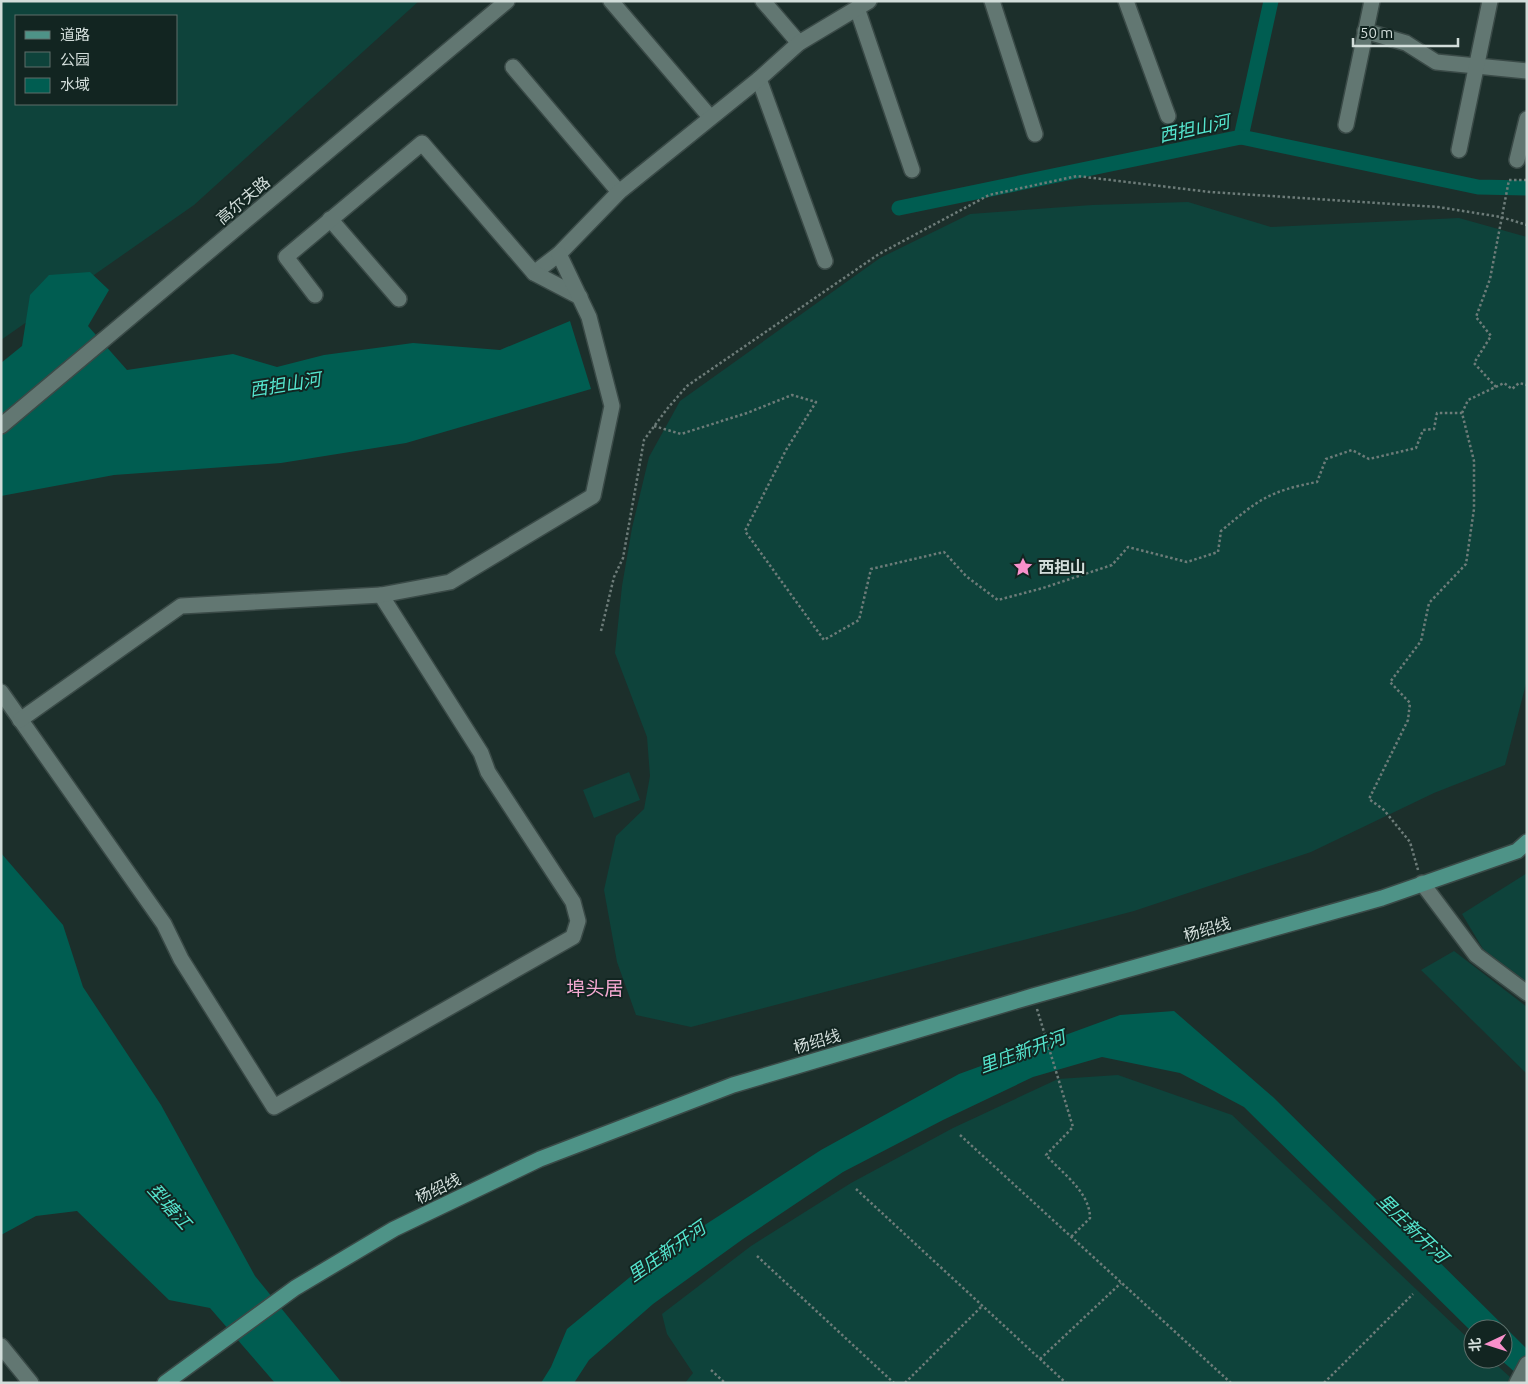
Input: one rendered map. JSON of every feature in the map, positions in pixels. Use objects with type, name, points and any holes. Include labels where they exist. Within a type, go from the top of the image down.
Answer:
[{"type":"main road","name":"杨绍线","points":[[165,1383],[295,1288],[394,1229],[540,1159],[733,1085],[1033,996],[1382,898],[1517,850],[1527,842]]},
{"type":"street","points":[[611,1],[710,117]]},
{"type":"street","points":[[763,1],[799,43]]},
{"type":"street","points":[[992,1],[1036,134]]},
{"type":"street","points":[[1126,1],[1168,116]]},
{"type":"street","points":[[1346,125],[1372,1]]},
{"type":"street","points":[[1459,150],[1490,1]]},
{"type":"street","name":"高尔夫路","points":[[1,426],[498,4]]},
{"type":"street","points":[[534,273],[559,254],[619,192],[759,79],[799,43],[863,4],[912,170]]},
{"type":"street","points":[[1365,31],[1406,42],[1436,62],[1527,72]]},
{"type":"street","points":[[513,67],[619,192]]},
{"type":"street","points":[[759,79],[825,261]]},
{"type":"street","points":[[1517,160],[1527,119]]},
{"type":"street","points":[[315,295],[286,257],[422,143],[534,273],[580,297]]},
{"type":"street","points":[[330,219],[399,300]]},
{"type":"street","points":[[20,720],[181,606],[381,595],[450,582],[593,496],[612,406],[589,318],[559,254]]},
{"type":"street","points":[[1,692],[164,924],[181,959],[274,1107],[573,938],[578,921],[573,902],[488,772],[481,753],[381,595]]},
{"type":"street","points":[[1422,883],[1476,955],[1527,993]]},
{"type":"street","points":[[1,1346],[31,1383]]},
{"type":"street","points":[[1518,1381],[1527,1364]]},
{"type":"path","points":[[601,631],[614,577],[623,558],[644,440],[687,386],[879,254],[989,195],[1078,176],[1210,192],[1438,207],[1501,217],[1527,225]]},
{"type":"path","points":[[1496,387],[1474,363],[1491,336],[1476,318],[1490,279],[1509,180],[1527,180]]},
{"type":"path","points":[[1422,883],[1410,842],[1384,810],[1369,799],[1408,720],[1410,703],[1390,682],[1421,641],[1429,603],[1466,564],[1474,509],[1474,461],[1462,413],[1468,400],[1504,383],[1512,389],[1519,384],[1527,385]]},
{"type":"path","points":[[654,426],[681,434],[747,413],[792,395],[816,402],[786,450],[745,530],[824,640],[859,620],[871,569],[944,552],[966,576],[998,600],[1112,566],[1128,547],[1187,562],[1218,552],[1221,530],[1257,501],[1284,488],[1317,482],[1326,459],[1352,450],[1369,459],[1416,448],[1423,430],[1434,430],[1437,413],[1462,413]]},
{"type":"path","points":[[1033,996],[1073,1127],[1046,1155],[1086,1198],[1090,1207],[1090,1218],[1071,1237]]},
{"type":"path","points":[[960,1135],[1231,1383]]},
{"type":"path","points":[[856,1189],[1066,1383]]},
{"type":"path","points":[[757,1256],[894,1383]]},
{"type":"path","points":[[1040,1359],[1121,1283]]},
{"type":"path","points":[[1324,1383],[1413,1294]]},
{"type":"path","points":[[905,1383],[981,1306]]},
{"type":"path","points":[[711,1370],[725,1383]]},
{"type":"green space","points":[[1,1],[419,1],[194,205],[1,340]]},
{"type":"green space","points":[[1188,202],[1271,227],[1459,218],[1527,237],[1527,680],[1505,765],[1434,793],[1311,852],[1134,911],[691,1027],[636,1015],[617,962],[604,890],[616,836],[644,809],[650,776],[647,737],[615,653],[622,586],[632,528],[649,457],[680,401],[880,258],[970,214],[1092,205]]},
{"type":"green space","points":[[629,772],[640,800],[594,818],[583,790]]},
{"type":"green space","points":[[1527,873],[1527,982],[1483,949],[1462,914]]},
{"type":"green space","points":[[1454,951],[1527,1007],[1527,1074],[1421,970]]},
{"type":"green space","points":[[1118,1075],[1232,1115],[1463,1334],[1463,1369],[1501,1369],[1510,1377],[1507,1383],[685,1383],[693,1373],[667,1334],[662,1314],[751,1246],[851,1183],[953,1128],[1058,1079]]},
{"type":"water","points":[[90,272],[109,290],[88,326],[127,370],[233,354],[277,367],[324,355],[413,343],[500,350],[570,321],[591,389],[406,443],[281,463],[114,475],[1,496],[1,363],[22,346],[30,295],[49,275]]},
{"type":"water","name":"型塘江","points":[[1,853],[63,925],[83,987],[161,1105],[255,1276],[342,1383],[275,1383],[210,1308],[169,1300],[77,1211],[36,1216],[1,1235]]},
{"type":"water","name":"里庄新开河","points":[[1174,1011],[1273,1097],[1497,1319],[1463,1319],[1463,1323],[1244,1107],[1180,1073],[1102,1057],[1033,1077],[943,1120],[843,1172],[743,1239],[653,1304],[589,1360],[574,1383],[541,1383],[551,1367],[567,1329],[652,1259],[821,1150],[959,1074],[1120,1015]]},
{"type":"water","points":[[1513,1335],[1527,1349],[1527,1383],[1511,1369],[1513,1369]]},
{"type":"waterway","points":[[1241,137],[1271,1]]},
{"type":"waterway","name":"西担山河","points":[[899,208],[1241,137],[1478,187],[1527,188]]},
{"type":"place","name":"西担山","points":[[1023,567]]},
{"type":"district","name":"埠头居","points":[[595,988]]}]
